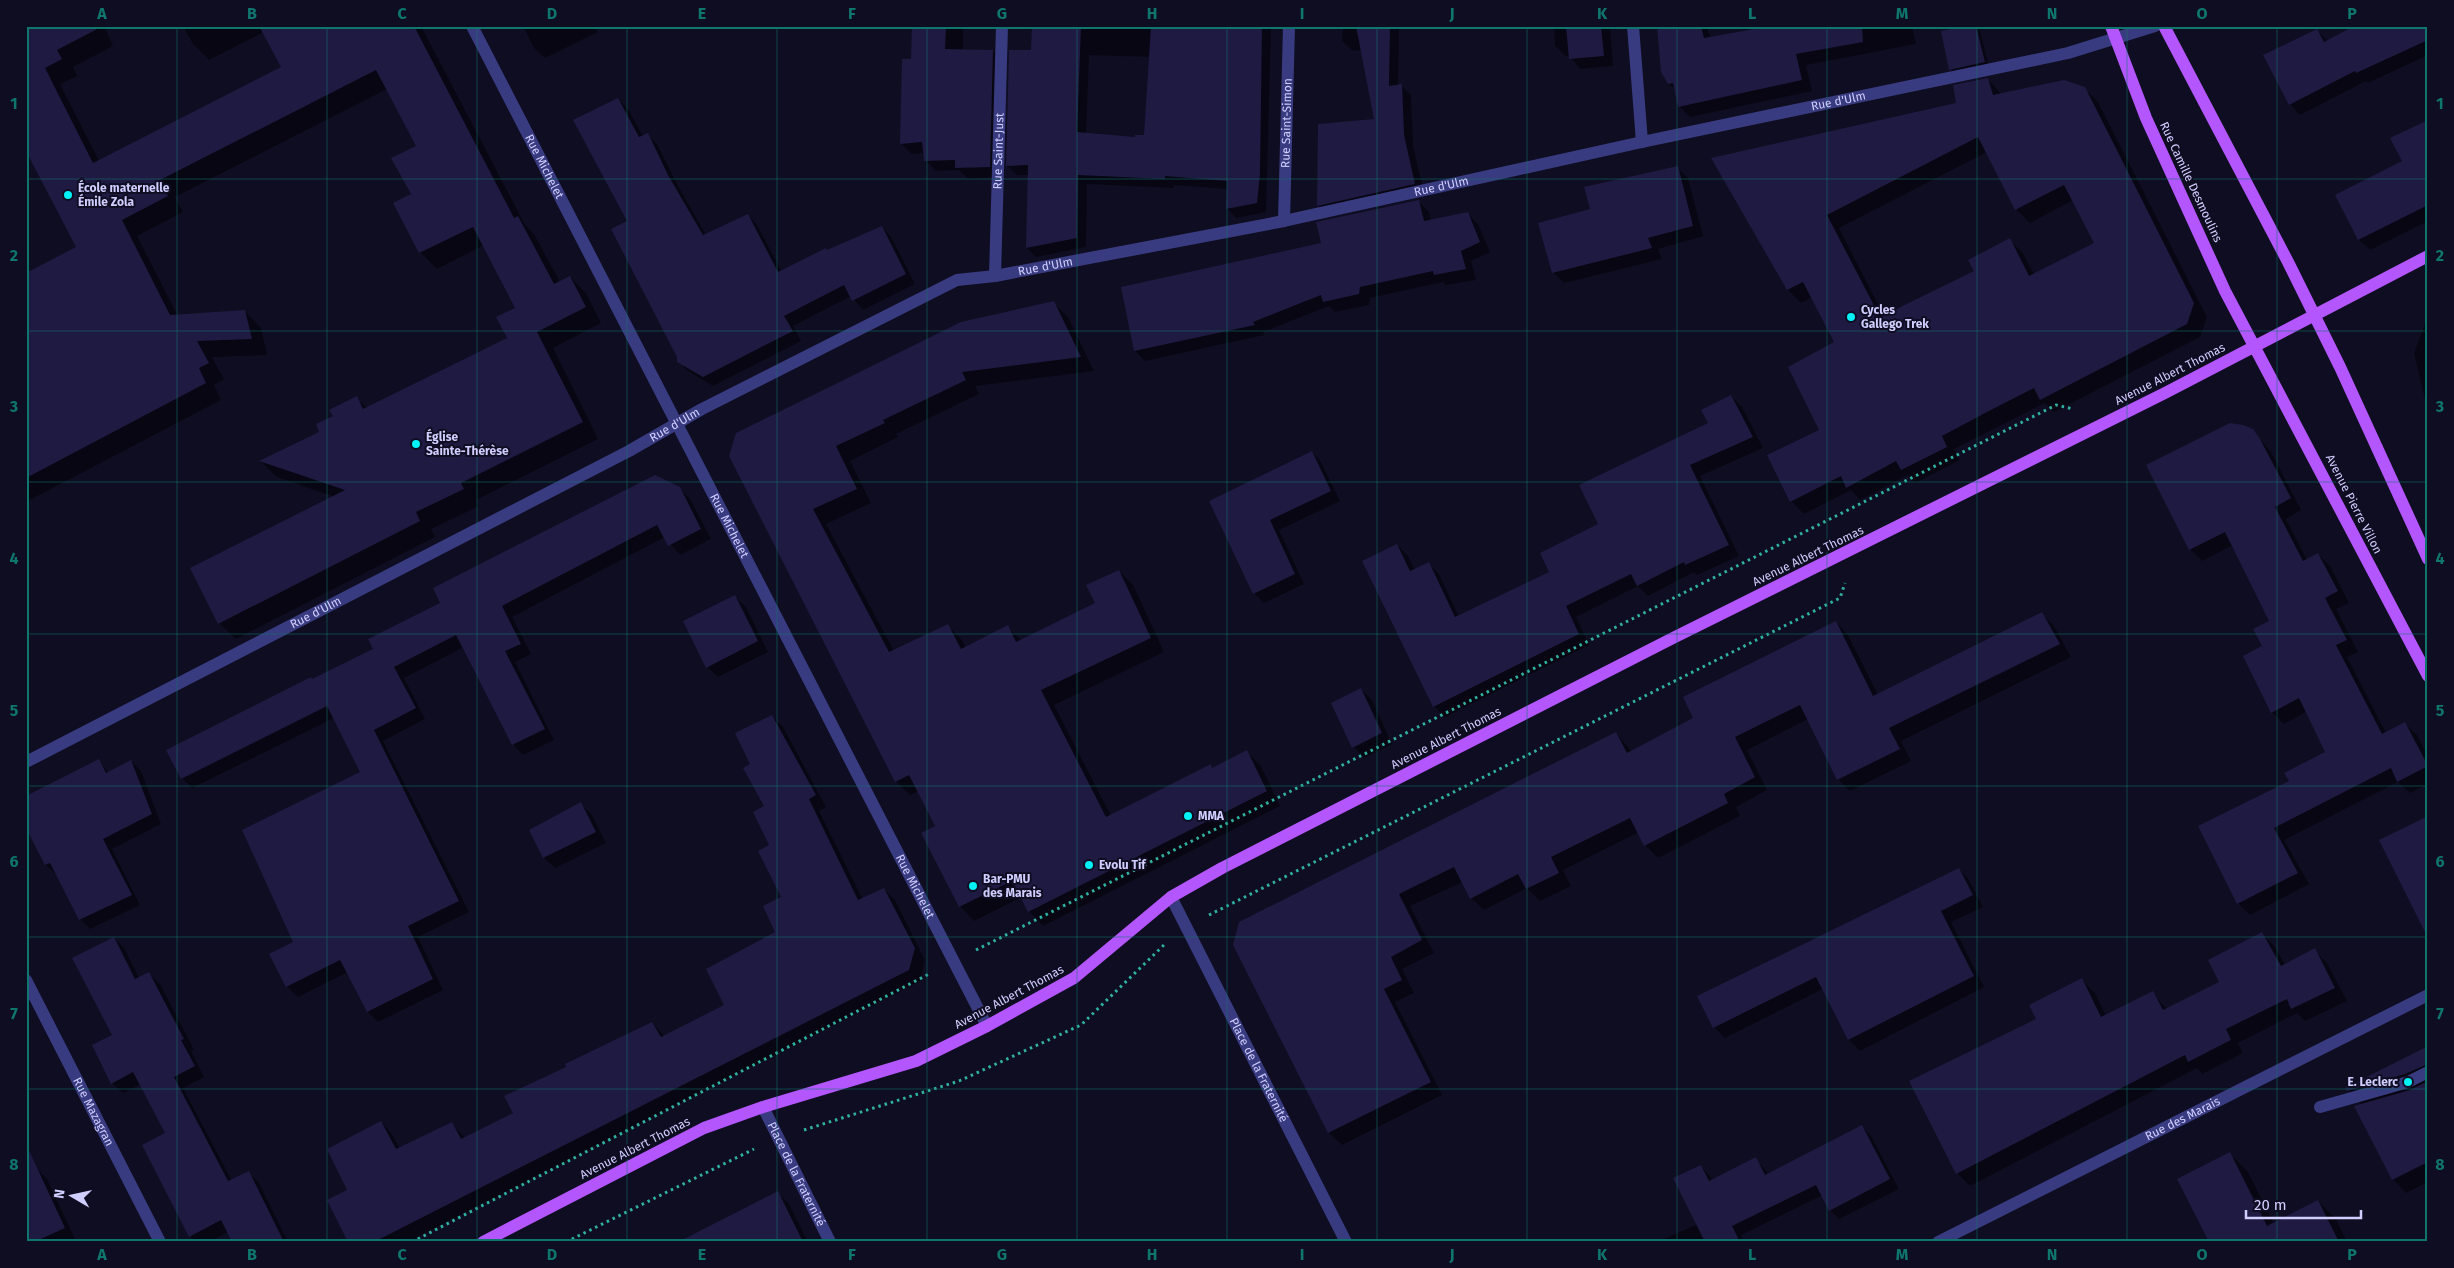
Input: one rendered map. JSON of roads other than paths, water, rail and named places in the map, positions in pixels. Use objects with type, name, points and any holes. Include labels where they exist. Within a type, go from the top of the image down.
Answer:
[{"type":"main road","points":[[2164,26],[2314,314],[2354,396],[2428,560]]},
{"type":"main road","name":"Rue Camille Desmoulins","points":[[2113,32],[2146,118],[2225,291],[2254,346]]},
{"type":"main road","name":"Avenue Albert Thomas","points":[[483,1242],[704,1128],[763,1107],[916,1061],[987,1026],[1074,978],[1171,897],[1240,859],[1860,546],[2428,256]]},
{"type":"main road","name":"Avenue Pierre Villon","points":[[2254,346],[2428,676]]},
{"type":"street","name":"Rue Michelet","points":[[472,26],[987,1026]]},
{"type":"street","name":"Rue Saint-Just","points":[[995,276],[1002,26]]},
{"type":"street","name":"Rue Saint-Simon","points":[[1284,221],[1290,26]]},
{"type":"street","points":[[1633,26],[1642,142]]},
{"type":"street","name":"Rue d'Ulm","points":[[26,762],[677,425],[702,409],[957,280],[995,276],[1284,221],[1642,142],[2068,53],[2113,32],[2155,26]]},
{"type":"street","name":"Place de la Fraternité","points":[[1171,897],[1184,926],[1346,1242]]},
{"type":"street","name":"Rue Mazagran","points":[[26,980],[160,1242]]},
{"type":"street","name":"Rue des Marais","points":[[1938,1242],[2428,996]]},
{"type":"street","points":[[2320,1107],[2408,1082],[2428,1072]]},
{"type":"street","name":"Place de la Fraternité","points":[[763,1107],[830,1242]]},
{"type":"place","name":"École maternelle Émile Zola","points":[[68,195]]},
{"type":"place","name":"Cycles Gallego Trek","points":[[1851,317]]},
{"type":"place","name":"Église Sainte-Thérèse","points":[[416,444]]},
{"type":"place","name":"MMA","points":[[1188,816]]},
{"type":"place","name":"Evolu Tif","points":[[1089,865]]},
{"type":"place","name":"Bar-PMU des Marais","points":[[973,886]]},
{"type":"place","name":"E. Leclerc","points":[[2408,1082]]}]
